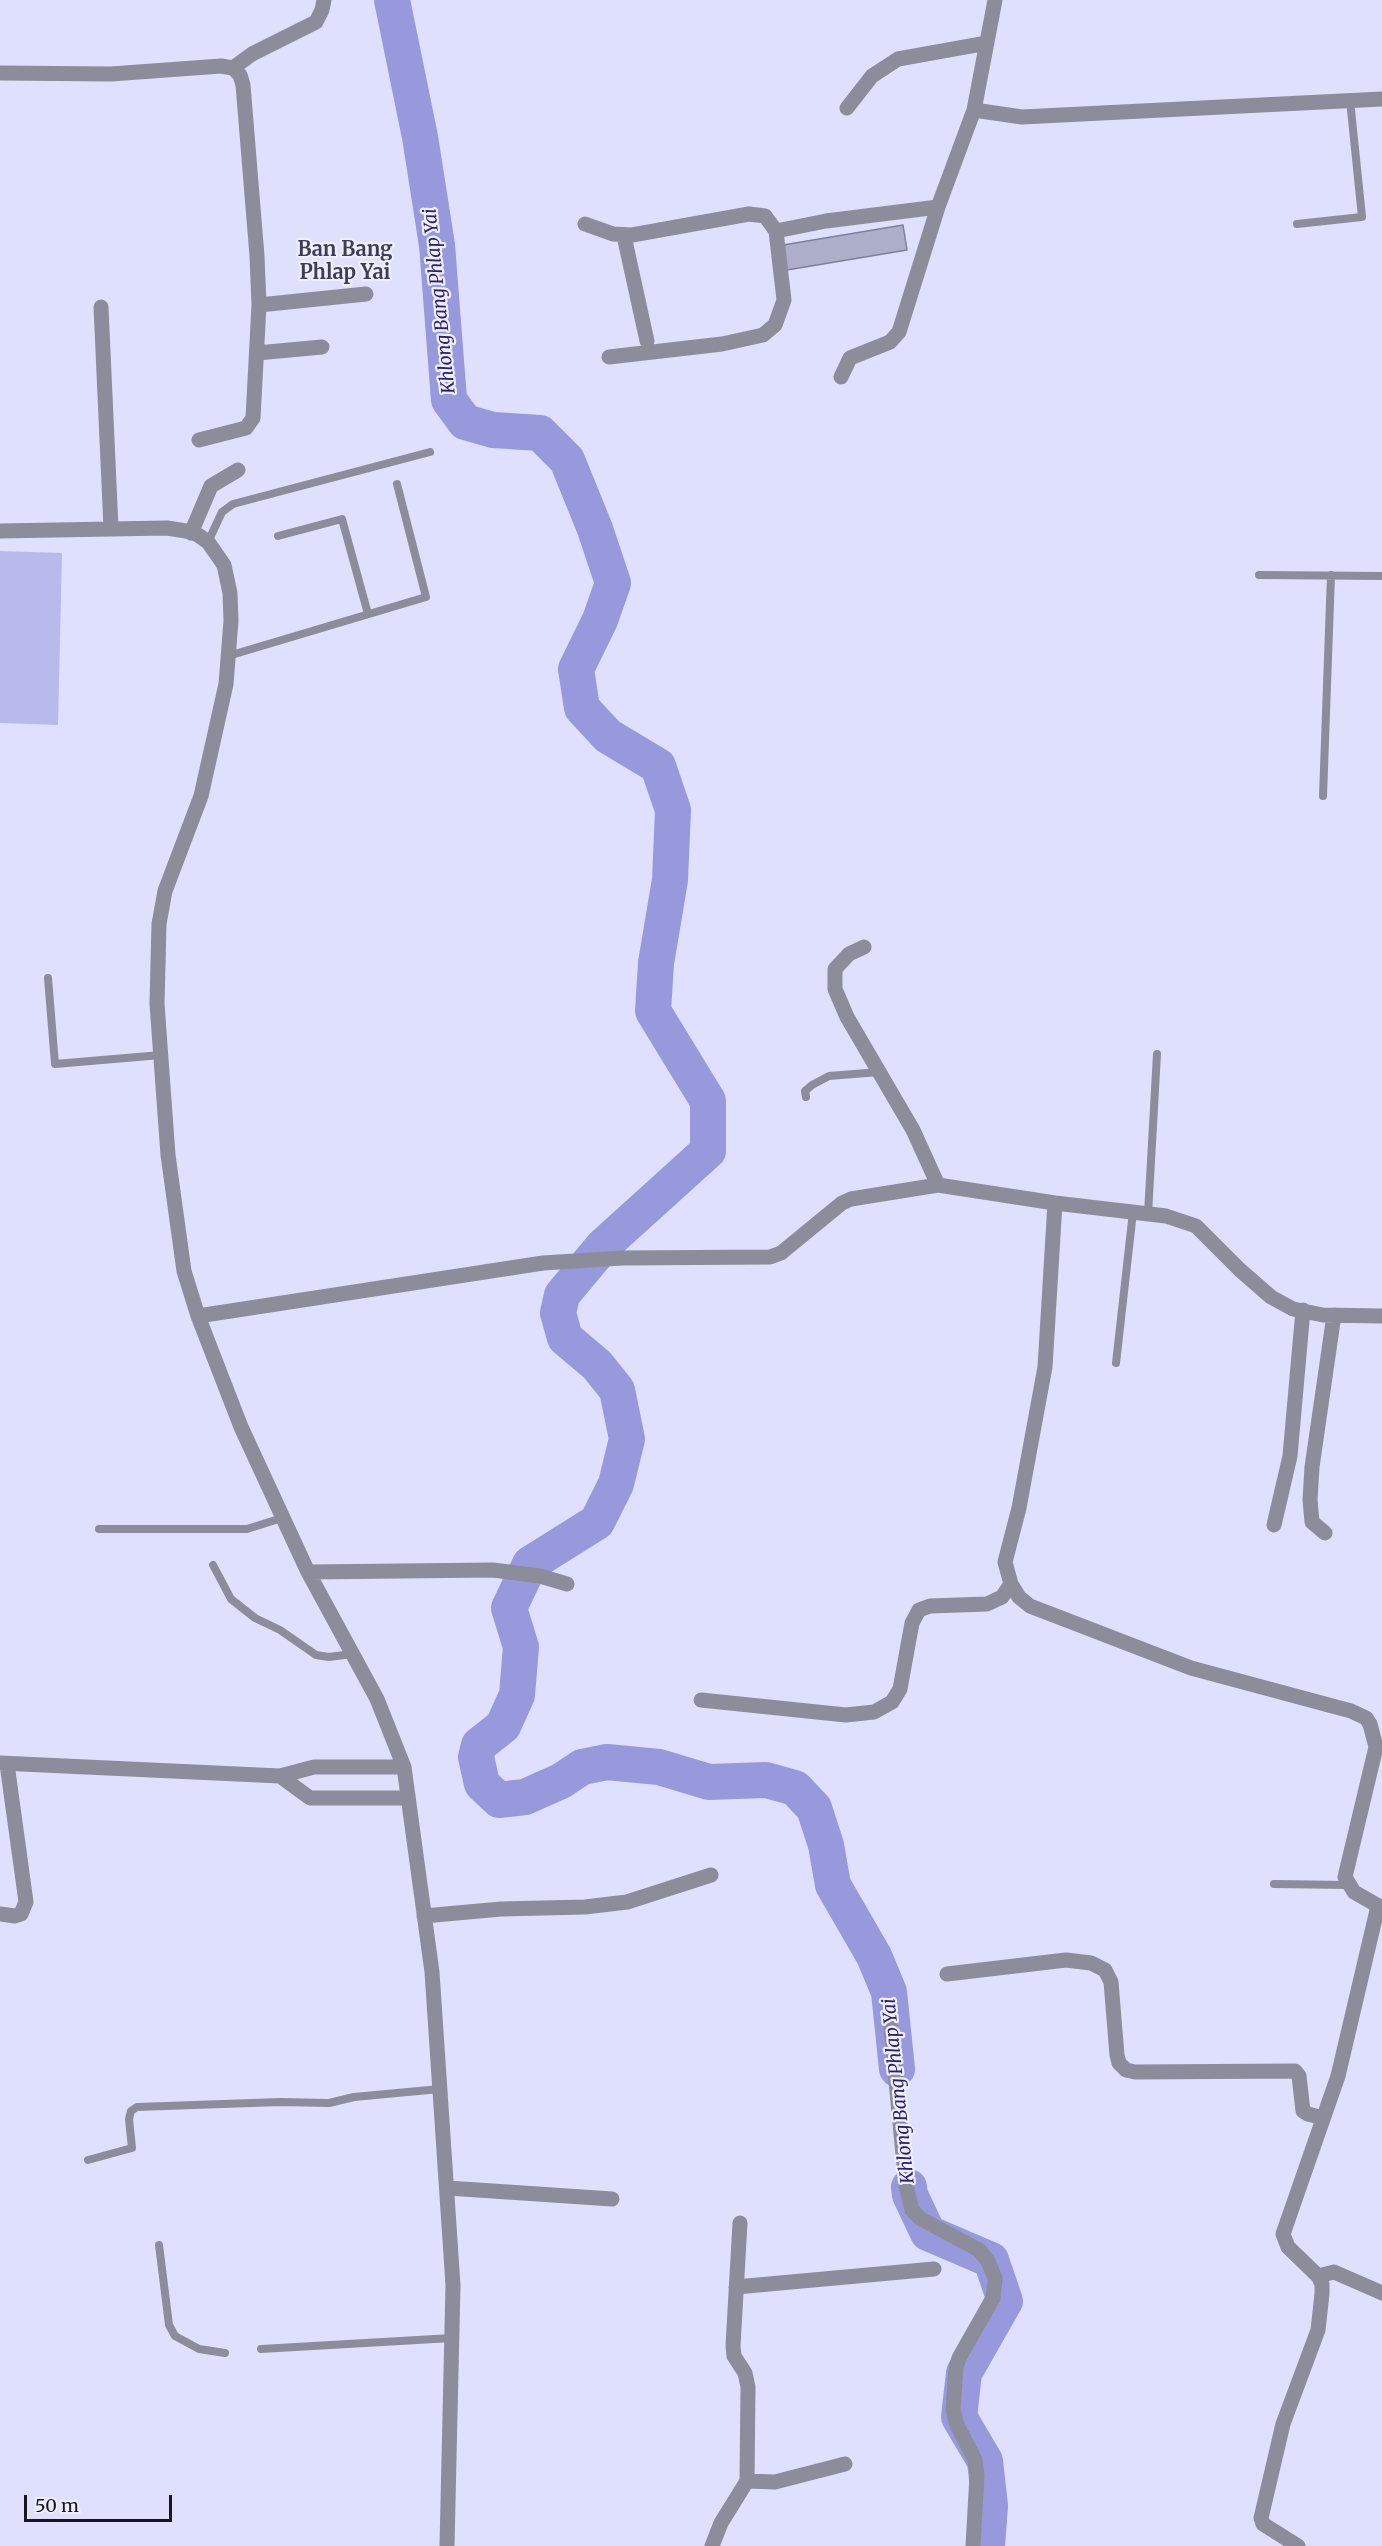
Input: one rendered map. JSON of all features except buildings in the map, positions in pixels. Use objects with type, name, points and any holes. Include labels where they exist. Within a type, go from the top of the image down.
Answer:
[{"type":"street","points":[[233,68],[252,54],[316,21],[320,16],[324,0]]},
{"type":"street","points":[[841,377],[849,358],[890,342],[899,332],[938,207],[974,110],[995,0]]},
{"type":"street","points":[[848,108],[872,76],[898,59],[987,43]]},
{"type":"street","points":[[0,73],[111,74],[220,66],[233,68],[240,75],[243,85],[259,305],[253,418],[249,426],[240,431],[199,440]]},
{"type":"street","points":[[974,110],[1022,117],[1382,99]]},
{"type":"street","points":[[776,231],[826,221],[938,207]]},
{"type":"street","points":[[585,224],[624,236],[749,214],[765,216],[776,231],[784,300],[775,325],[763,335],[722,344],[609,357]]},
{"type":"street","points":[[624,236],[647,342]]},
{"type":"street","points":[[259,305],[366,294]]},
{"type":"street","points":[[101,308],[111,528]]},
{"type":"street","points":[[257,352],[322,347]]},
{"type":"street","points":[[191,533],[211,486],[238,470]]},
{"type":"street","points":[[0,531],[167,528],[191,533],[208,542],[224,565],[230,593],[231,621],[226,684],[201,796],[165,891],[159,924],[157,1004],[168,1155],[184,1271],[198,1316],[241,1427],[282,1518],[308,1572],[377,1699],[404,1767],[432,1972],[448,2188],[454,2338],[447,2546]]},
{"type":"street","points":[[864,947],[849,954],[836,969],[835,989],[847,1017],[914,1130],[938,1185]]},
{"type":"street","points":[[198,1316],[543,1263],[622,1258],[770,1257],[781,1253],[842,1203],[852,1199],[938,1185],[1055,1203],[1166,1216],[1196,1226],[1271,1297],[1293,1309],[1334,1315],[1382,1316]]},
{"type":"street","points":[[1055,1203],[1046,1367],[1019,1508],[1005,1562],[1011,1584],[1019,1597],[1030,1606],[1191,1668],[1351,1711],[1366,1718],[1377,1731],[1376,1747],[1345,1877],[1354,1892],[1380,1907],[1338,2076],[1283,2234],[1288,2247],[1318,2276],[1322,2284],[1318,2330],[1283,2424],[1261,2518],[1263,2524],[1298,2546]]},
{"type":"street","points":[[1274,1525],[1290,1456],[1303,1311]]},
{"type":"street","points":[[1325,1533],[1312,1522],[1310,1500],[1312,1467],[1334,1315]]},
{"type":"street","points":[[308,1572],[493,1570],[540,1576],[567,1584]]},
{"type":"street","points":[[701,1700],[846,1715],[874,1712],[892,1702],[900,1689],[912,1623],[919,1610],[930,1606],[987,1604],[1002,1598],[1011,1584]]},
{"type":"street","points":[[0,1914],[15,1916],[21,1914],[26,1902],[4,1763],[280,1776],[314,1767],[404,1767]]},
{"type":"street","points":[[280,1776],[310,1798],[408,1798]]},
{"type":"street","points":[[424,1916],[501,1909],[585,1907],[627,1902],[711,1875]]},
{"type":"street","points":[[947,1974],[1066,1960],[1091,1963],[1105,1970],[1111,1982],[1117,2055],[1119,2064],[1125,2070],[1135,2072],[1295,2071],[1299,2076],[1303,2110],[1308,2114],[1323,2118]]},
{"type":"street","points":[[891,2029],[906,2186],[912,2210],[921,2219],[979,2250],[988,2261],[995,2278],[993,2298],[958,2358],[952,2410],[954,2419],[971,2451],[977,2475],[974,2546]]},
{"type":"street","points":[[448,2188],[612,2199]]},
{"type":"street","points":[[712,2546],[721,2523],[747,2481],[748,2387],[745,2373],[734,2356],[733,2346],[740,2223]]},
{"type":"street","points":[[736,2288],[934,2269]]},
{"type":"street","points":[[1318,2276],[1334,2272],[1382,2293]]},
{"type":"street","points":[[747,2481],[775,2482],[845,2464]]},
{"type":"lane","points":[[1297,224],[1362,217],[1350,100]]},
{"type":"lane","points":[[208,542],[222,512],[233,504],[430,452]]},
{"type":"lane","points":[[228,656],[426,597],[397,484]]},
{"type":"lane","points":[[278,536],[342,519],[368,614]]},
{"type":"lane","points":[[1259,575],[1382,576]]},
{"type":"lane","points":[[1323,796],[1331,575]]},
{"type":"lane","points":[[48,978],[55,1064],[161,1055]]},
{"type":"lane","points":[[1116,1363],[1141,1213],[1157,1054]]},
{"type":"lane","points":[[806,1097],[805,1091],[829,1076],[879,1072]]},
{"type":"lane","points":[[99,1529],[247,1528],[282,1518]]},
{"type":"lane","points":[[213,1565],[231,1599],[255,1618],[280,1630],[316,1655],[329,1657],[352,1654]]},
{"type":"lane","points":[[1274,1884],[1348,1885]]},
{"type":"lane","points":[[88,2160],[132,2148],[129,2118],[131,2111],[137,2107],[280,2102],[329,2103],[354,2097],[440,2090]]},
{"type":"lane","points":[[159,2245],[169,2325],[174,2336],[199,2349],[225,2353]]},
{"type":"lane","points":[[261,2349],[454,2338]]},
{"type":"shaded area","points":[[0,551],[62,553],[58,725],[0,723]]},
{"type":"waterway","name":"Khlong Bang Phlap Yai","points":[[392,0],[420,137],[437,245],[449,400],[465,422],[493,430],[540,433],[567,460],[595,529],[613,583],[600,620],[576,669],[582,708],[608,736],[658,766],[673,810],[670,880],[656,963],[653,1011],[708,1101],[708,1151],[603,1246],[562,1295],[558,1313],[565,1338],[597,1365],[617,1390],[627,1439],[616,1484],[597,1522],[530,1564],[509,1608],[521,1647],[517,1695],[503,1726],[479,1745],[476,1757],[482,1784],[499,1800],[525,1797],[561,1781],[582,1767],[607,1762],[659,1767],[709,1782],[766,1780],[795,1788],[814,1808],[826,1845],[833,1885],[874,1956],[889,1992],[897,2069]]},
{"type":"waterway","name":"Khlong Bang Phlap Yai","points":[[909,2187],[910,2195],[928,2233],[991,2260],[1005,2301],[964,2373],[959,2417],[985,2461],[990,2506],[987,2546]]},
{"type":"district","name":"Ban Bang Phlap Yai","points":[[345,262]]}]
